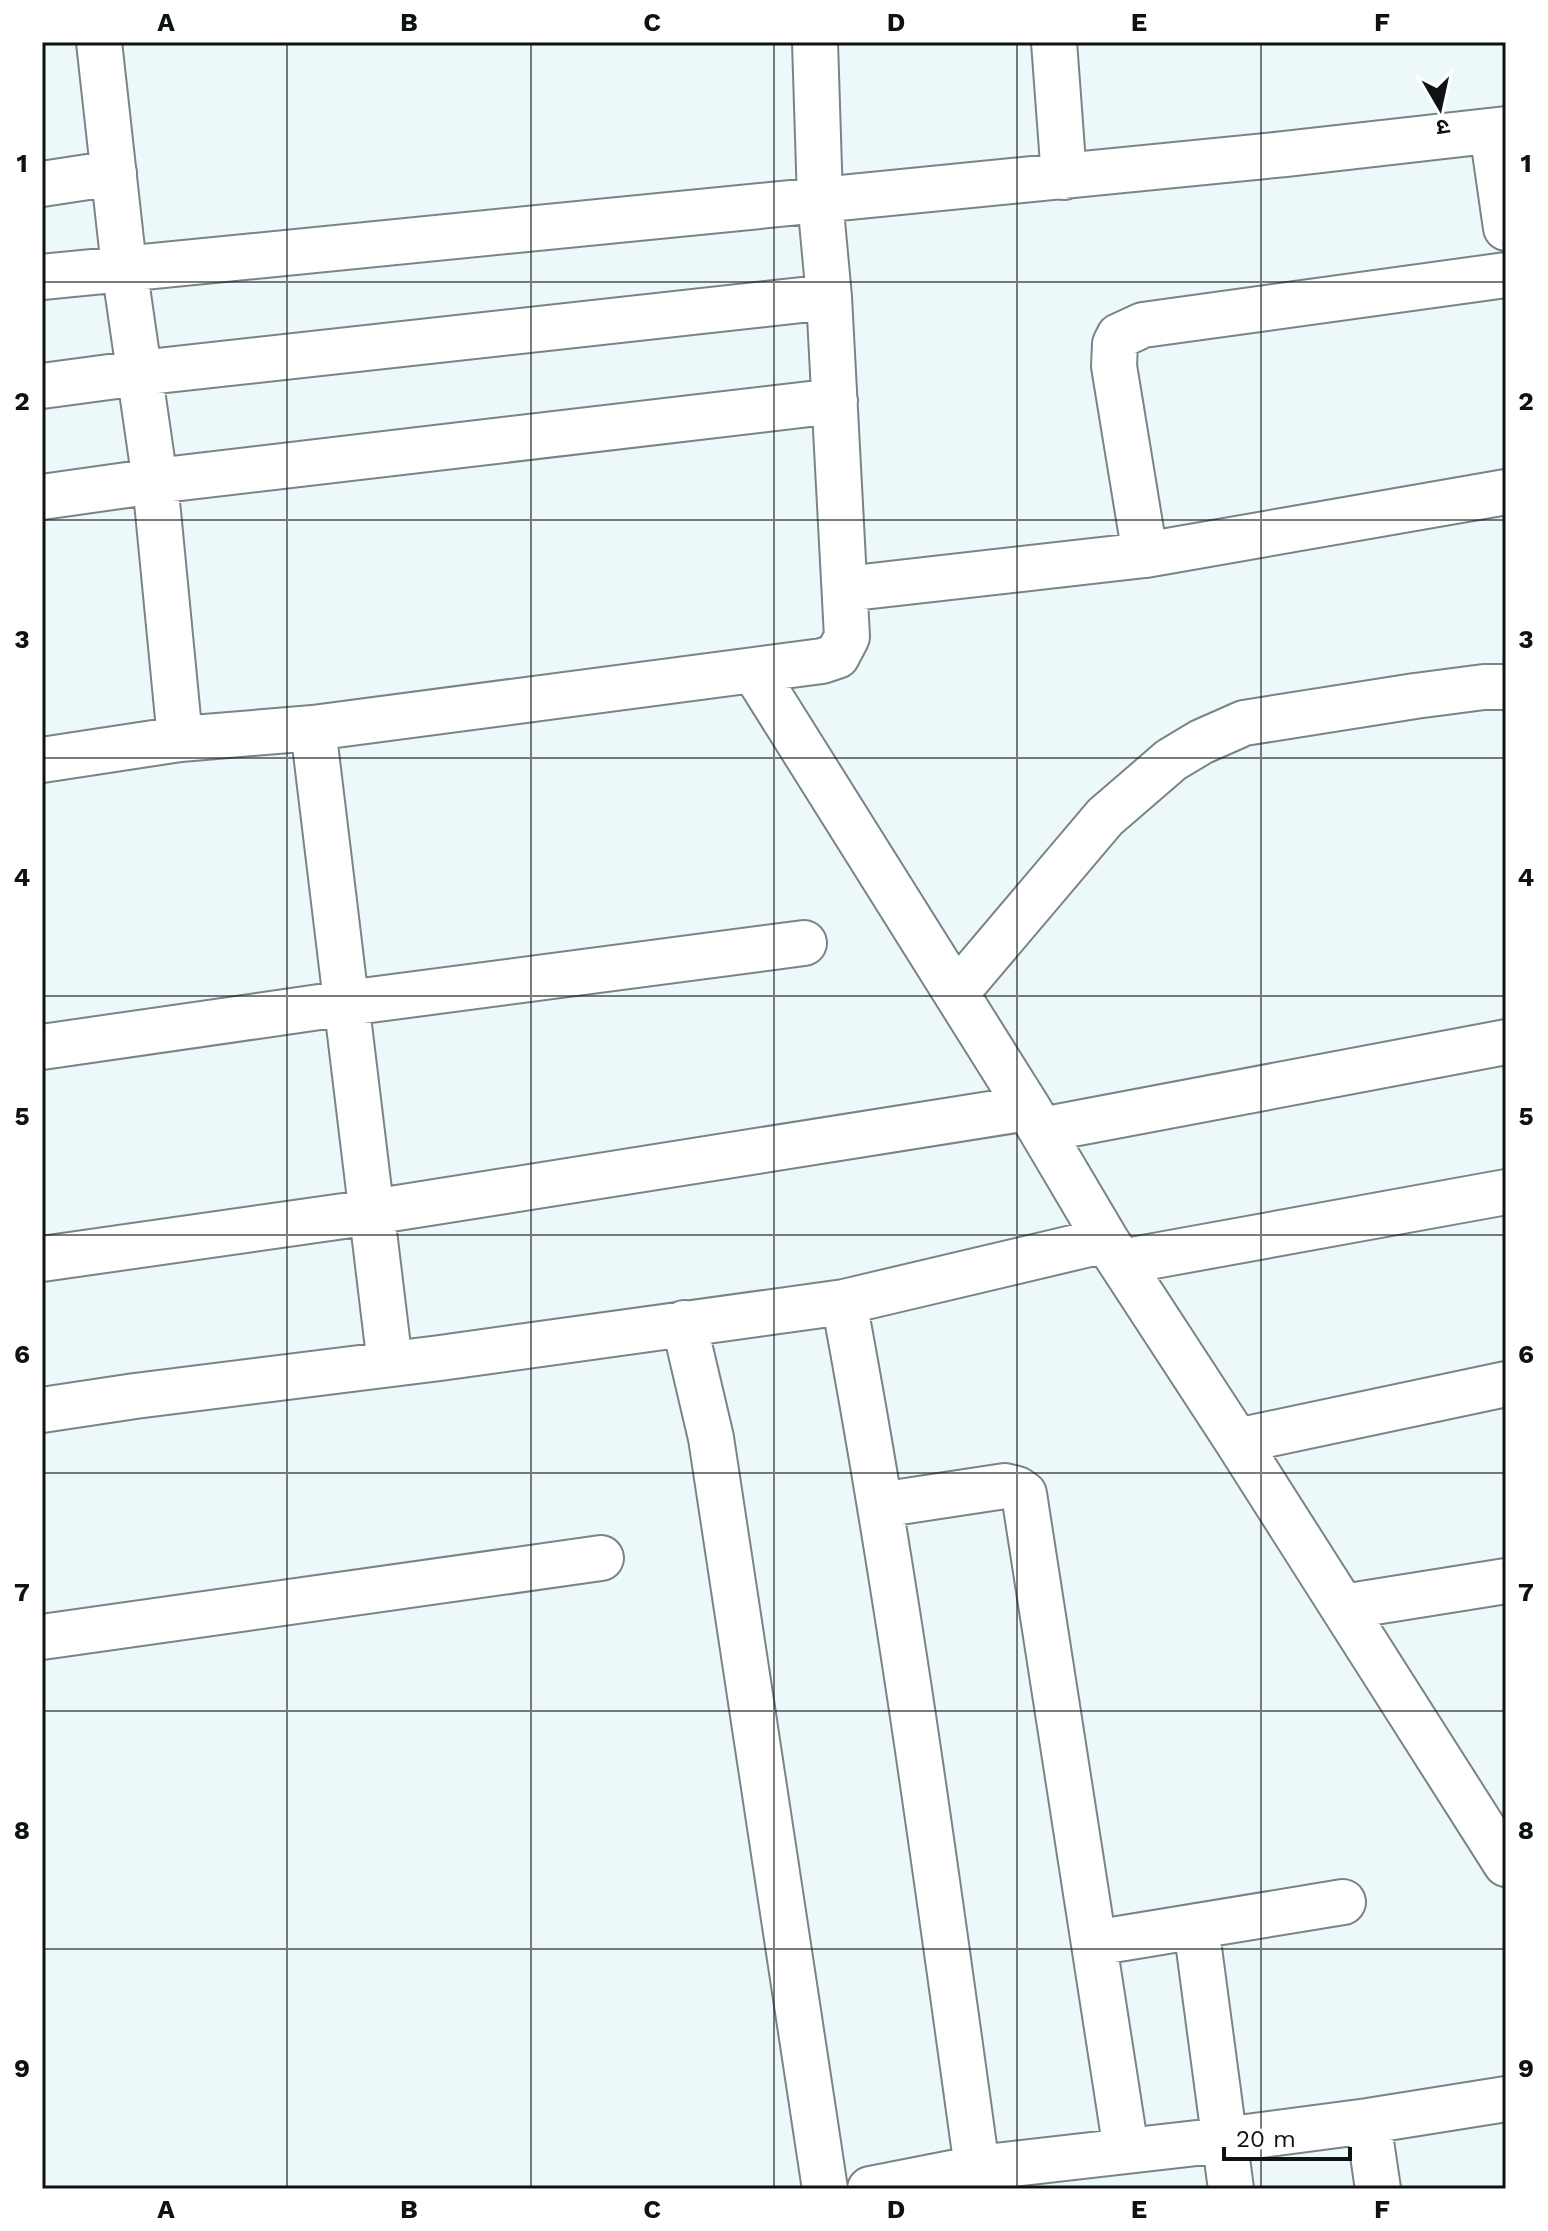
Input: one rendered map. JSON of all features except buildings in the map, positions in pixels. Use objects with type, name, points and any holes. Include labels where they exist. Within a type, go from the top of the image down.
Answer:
[{"type":"street","points":[[99,42],[124,267],[155,481],[180,739]]},
{"type":"street","points":[[42,760],[180,739],[313,728],[754,671],[837,656],[847,637],[829,297],[820,200],[815,42]]},
{"type":"street","points":[[1054,42],[1064,177]]},
{"type":"street","points":[[42,277],[1064,177],[1499,130],[1506,228]]},
{"type":"street","points":[[42,184],[114,173]]},
{"type":"street","points":[[1145,555],[1114,366],[1115,344],[1119,336],[1143,325],[1506,275]]},
{"type":"street","points":[[42,386],[829,297]]},
{"type":"street","points":[[42,497],[835,401]]},
{"type":"street","points":[[845,589],[1145,555],[1506,492]]},
{"type":"street","points":[[754,671],[1035,1119],[1114,1251],[1506,1864]]},
{"type":"street","points":[[956,993],[1105,817],[1171,760],[1201,742],[1244,723],[1415,696],[1506,687]]},
{"type":"street","points":[[313,728],[390,1364]]},
{"type":"street","points":[[42,1047],[804,943]]},
{"type":"street","points":[[42,1259],[1035,1119],[1506,1042]]},
{"type":"street","points":[[42,1410],[844,1302],[1114,1251],[1506,1192]]},
{"type":"street","points":[[844,1302],[914,1719],[977,2168]]},
{"type":"street","points":[[684,1323],[711,1438],[825,2189]]},
{"type":"street","points":[[1237,1441],[1506,1384]]},
{"type":"street","points":[[880,1505],[1005,1486],[1024,1494],[1126,2150]]},
{"type":"street","points":[[42,1637],[601,1558]]},
{"type":"street","points":[[1343,1607],[1506,1581]]},
{"type":"street","points":[[1094,1943],[1343,1902]]},
{"type":"street","points":[[1196,1926],[1231,2189]]},
{"type":"street","points":[[870,2189],[977,2168],[1223,2140],[1506,2099]]},
{"type":"street","points":[[1368,2121],[1378,2189]]}]
